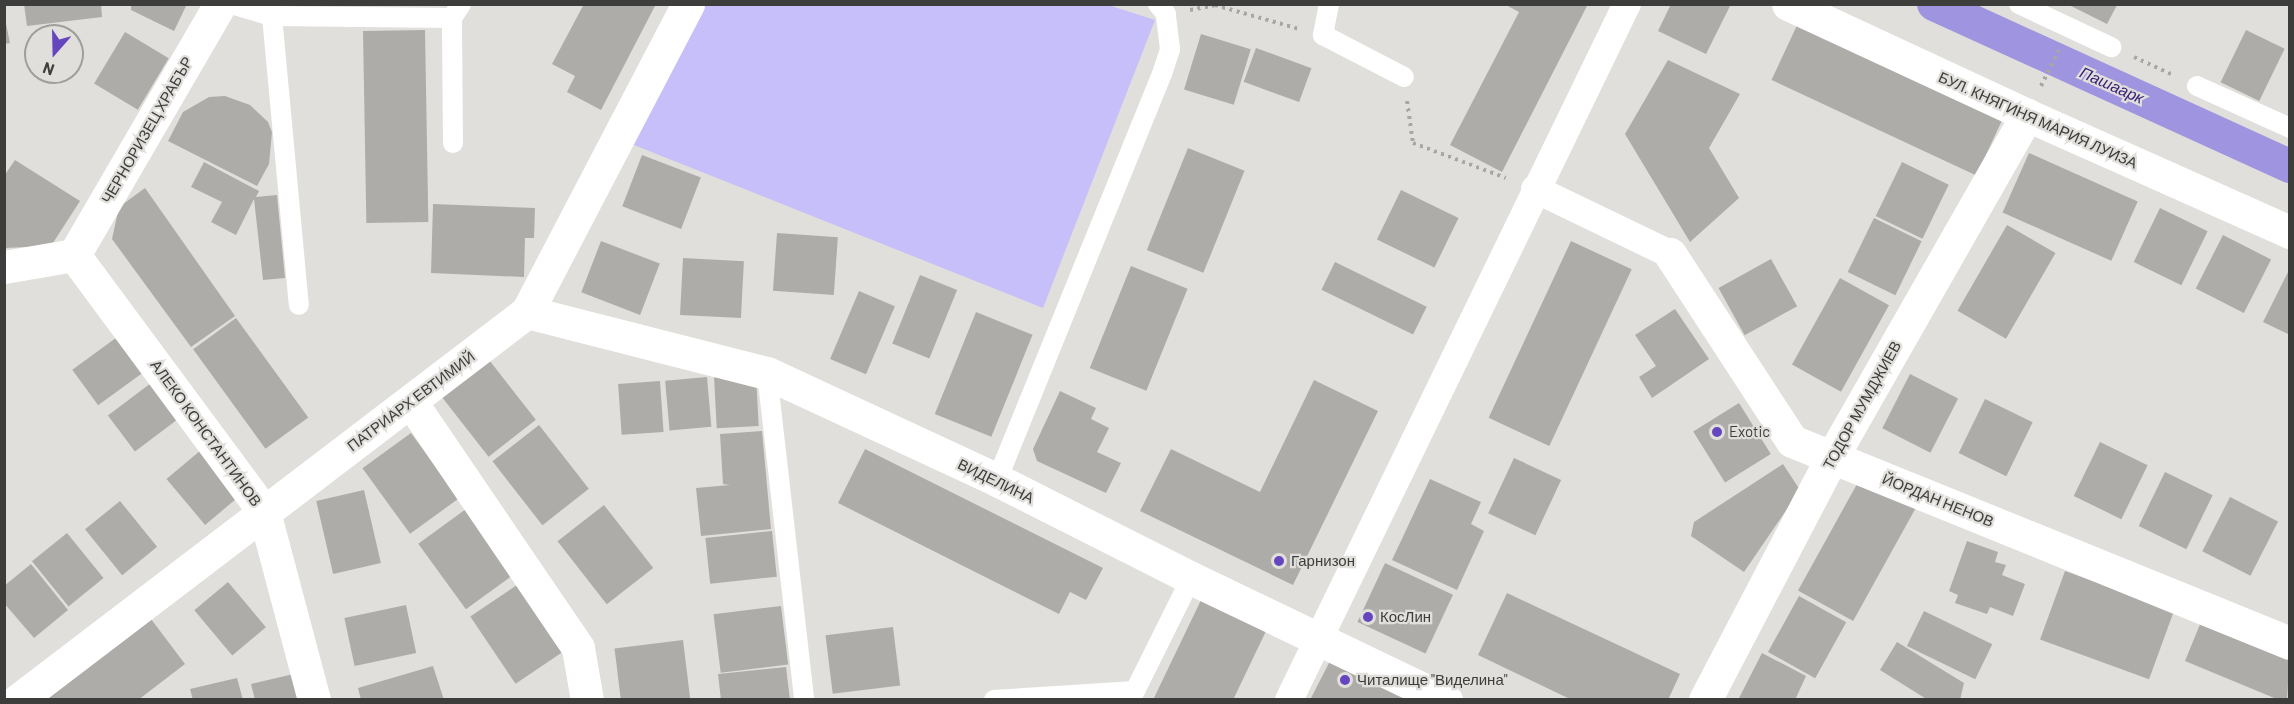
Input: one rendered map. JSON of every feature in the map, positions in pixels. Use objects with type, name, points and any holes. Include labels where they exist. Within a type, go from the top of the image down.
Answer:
[{"type":"street","name":"ЧЕРНОРИЗЕЦ ХРАБЪР","points":[[75,255],[220,4]]},
{"type":"street","name":"ПАТРИАРХ ЕВТИМИЙ","points":[[18,699],[527,312],[688,4]]},
{"type":"street","points":[[1289,699],[1535,189],[1627,4]]},
{"type":"street","name":"БУЛ. КНЯГИНЯ МАРИЯ ЛУИЗА","points":[[1788,4],[2027,115],[2289,232]]},
{"type":"street","name":"ТОДОР МУМДЖИЕВ","points":[[1705,699],[1832,457],[2027,115]]},
{"type":"street","points":[[1535,189],[1670,254]]},
{"type":"street","name":"ЙОРДАН НЕНОВ","points":[[1670,254],[1792,441],[2289,643]]},
{"type":"street","points":[[4,267],[75,255]]},
{"type":"street","name":"АЛЕКО КОНСТАНТИНОВ","points":[[75,255],[264,512],[314,699]]},
{"type":"street","name":"ВИДЕЛИНА","points":[[527,312],[767,373],[997,480],[1191,578],[1446,699]]},
{"type":"street","points":[[411,402],[578,648],[587,699]]},
{"type":"lane","points":[[231,4],[272,16],[456,11],[453,143]]},
{"type":"lane","points":[[1329,4],[1323,35],[1404,77]]},
{"type":"lane","points":[[2019,4],[2111,47]]},
{"type":"lane","points":[[997,480],[1170,49],[1162,9]]},
{"type":"lane","points":[[272,16],[299,305]]},
{"type":"lane","points":[[2197,86],[2289,128]]},
{"type":"lane","points":[[767,373],[804,699]]},
{"type":"lane","points":[[994,699],[1135,691],[1191,578]]},
{"type":"path","points":[[1162,9],[1215,5],[1323,35]]},
{"type":"path","points":[[2045,79],[2062,42]]},
{"type":"path","points":[[2111,47],[2197,86]]},
{"type":"path","points":[[1404,77],[1413,143],[1535,189]]},
{"type":"shaded area","points":[[1105,4],[1155,20],[1043,308],[629,143],[702,5]]},
{"type":"building","points":[[24,4],[101,4],[102,17],[27,24]]},
{"type":"building","points":[[131,4],[187,4],[174,31],[131,10]]},
{"type":"building","points":[[584,4],[656,4],[601,110],[567,92],[575,76],[552,64]]},
{"type":"building","points":[[1504,4],[1588,4],[1502,172],[1450,145],[1519,12]]},
{"type":"building","points":[[1671,4],[1731,4],[1706,54],[1658,31]]},
{"type":"building","points":[[2069,5],[2117,5],[2107,24]]},
{"type":"building","points":[[4,14],[10,43],[4,44]]},
{"type":"building","points":[[1799,21],[2004,117],[1976,175],[1772,80]]},
{"type":"building","points":[[425,30],[428,222],[366,223],[363,31]]},
{"type":"building","points":[[2246,30],[2285,49],[2259,101],[2221,82]]},
{"type":"building","points":[[125,32],[169,58],[138,110],[94,83]]},
{"type":"building","points":[[1201,34],[1251,49],[1234,105],[1184,89]]},
{"type":"building","points":[[1256,48],[1311,68],[1299,102],[1244,82]]},
{"type":"building","points":[[1668,60],[1740,94],[1709,148],[1739,198],[1690,242],[1625,134]]},
{"type":"building","points":[[225,96],[250,105],[268,122],[272,132],[269,164],[257,186],[168,141],[183,112],[209,97]]},
{"type":"building","points":[[1188,148],[1245,171],[1203,273],[1147,250]]},
{"type":"building","points":[[2029,153],[2138,201],[2111,261],[2003,212]]},
{"type":"building","points":[[642,155],[701,178],[681,229],[622,206]]},
{"type":"building","points":[[15,160],[80,201],[51,246],[4,248],[4,176]]},
{"type":"building","points":[[204,162],[259,191],[256,197],[277,195],[285,278],[263,280],[254,199],[236,235],[211,222],[222,202],[191,187]]},
{"type":"building","points":[[1902,162],[1949,185],[1922,239],[1876,216]]},
{"type":"building","points":[[145,188],[235,316],[191,347],[112,239],[119,207]]},
{"type":"building","points":[[1401,190],[1459,218],[1434,267],[1377,239]]},
{"type":"building","points":[[433,204],[535,208],[534,238],[525,238],[524,277],[431,273]]},
{"type":"building","points":[[2160,208],[2208,231],[2181,285],[2134,262]]},
{"type":"building","points":[[1874,218],[1922,241],[1895,295],[1848,272]]},
{"type":"building","points":[[2007,225],[2055,253],[2006,339],[1958,311]]},
{"type":"building","points":[[777,233],[838,237],[834,295],[773,291]]},
{"type":"building","points":[[2223,235],[2271,260],[2244,313],[2196,288]]},
{"type":"building","points":[[601,241],[660,264],[640,315],[581,292]]},
{"type":"building","points":[[1571,241],[1632,269],[1549,446],[1489,418]]},
{"type":"building","points":[[683,258],[744,261],[741,318],[680,315]]},
{"type":"building","points":[[1771,259],[1797,306],[1745,335],[1719,288]]},
{"type":"building","points":[[1335,262],[1427,307],[1413,335],[1321,290]]},
{"type":"building","points":[[1131,266],[1188,289],[1146,391],[1090,368]]},
{"type":"building","points":[[2290,268],[2290,335],[2263,322]]},
{"type":"building","points":[[920,275],[957,290],[929,359],[892,344]]},
{"type":"building","points":[[1840,278],[1889,305],[1841,392],[1792,365]]},
{"type":"building","points":[[859,291],[895,306],[866,374],[830,359]]},
{"type":"building","points":[[1675,309],[1709,359],[1652,398],[1639,377],[1656,366],[1635,335]]},
{"type":"building","points":[[976,312],[1033,335],[991,437],[935,414]]},
{"type":"building","points":[[236,318],[308,418],[265,449],[193,349]]},
{"type":"building","points":[[120,335],[146,371],[98,405],[72,370]]},
{"type":"building","points":[[486,356],[536,420],[489,457],[439,393]]},
{"type":"building","points":[[1910,374],[1958,399],[1930,453],[1882,428]]},
{"type":"building","points":[[756,375],[759,426],[717,428],[714,377]]},
{"type":"building","points":[[707,377],[711,427],[670,430],[665,381]]},
{"type":"building","points":[[155,380],[182,416],[135,451],[108,416]]},
{"type":"building","points":[[1314,380],[1378,411],[1293,585],[1140,511],[1171,449],[1260,492]]},
{"type":"building","points":[[660,381],[664,432],[622,435],[618,384]]},
{"type":"building","points":[[1060,391],[1096,408],[1091,419],[1109,428],[1097,452],[1121,463],[1106,493],[1037,461],[1033,449]]},
{"type":"building","points":[[1985,399],[2033,422],[2006,476],[1959,453]]},
{"type":"building","points":[[1739,403],[1771,454],[1725,482],[1693,432]]},
{"type":"building","points":[[539,425],[589,489],[542,525],[493,461]]},
{"type":"building","points":[[762,431],[771,529],[701,536],[696,488],[730,485],[723,484],[720,434]]},
{"type":"building","points":[[411,433],[459,499],[410,534],[362,468]]},
{"type":"building","points":[[2100,442],[2148,465],[2121,519],[2074,496]]},
{"type":"building","points":[[865,449],[1103,568],[1086,600],[1070,592],[1059,614],[838,503]]},
{"type":"building","points":[[201,450],[240,496],[205,525],[167,479]]},
{"type":"building","points":[[1514,458],[1561,480],[1535,535],[1488,513]]},
{"type":"building","points":[[1783,464],[1800,490],[1744,572],[1691,536],[1694,522]]},
{"type":"building","points":[[2165,472],[2213,495],[2186,549],[2139,526]]},
{"type":"building","points":[[1862,475],[1917,506],[1853,621],[1798,590]]},
{"type":"building","points":[[1430,479],[1481,502],[1471,524],[1484,531],[1457,590],[1392,560]]},
{"type":"building","points":[[364,490],[381,563],[333,574],[316,501]]},
{"type":"building","points":[[2230,497],[2278,522],[2250,576],[2202,551]]},
{"type":"building","points":[[120,501],[157,547],[122,575],[85,529]]},
{"type":"building","points":[[604,505],[653,568],[607,604],[558,541]]},
{"type":"building","points":[[466,509],[514,575],[466,609],[418,544]]},
{"type":"building","points":[[772,531],[777,577],[710,584],[705,538]]},
{"type":"building","points":[[67,533],[104,578],[69,606],[32,561]]},
{"type":"building","points":[[1967,541],[1998,552],[1995,562],[2006,565],[2002,575],[2025,584],[2013,616],[1990,607],[1987,614],[1955,603],[1958,595],[1949,591]]},
{"type":"building","points":[[1385,563],[1453,595],[1426,654],[1358,622]]},
{"type":"building","points":[[31,564],[68,610],[34,638],[4,603],[4,586]]},
{"type":"building","points":[[2065,571],[2174,611],[2149,679],[2040,640]]},
{"type":"building","points":[[228,582],[266,627],[232,655],[194,610]]},
{"type":"building","points":[[520,583],[565,650],[516,684],[470,617]]},
{"type":"building","points":[[1507,593],[1680,674],[1668,700],[1572,700],[1478,655]]},
{"type":"building","points":[[1799,596],[1846,622],[1815,678],[1768,652]]},
{"type":"building","points":[[1202,598],[1267,629],[1233,700],[1153,700]]},
{"type":"building","points":[[406,605],[416,653],[355,666],[344,618]]},
{"type":"building","points":[[781,606],[788,665],[721,673],[714,614]]},
{"type":"building","points":[[1924,611],[1992,644],[1975,679],[1907,646]]},
{"type":"building","points":[[2203,617],[2290,652],[2287,700],[2279,700],[2185,661]]},
{"type":"building","points":[[151,619],[185,664],[138,700],[45,700]]},
{"type":"building","points":[[893,627],[900,686],[833,694],[826,635]]},
{"type":"building","points":[[683,640],[690,700],[621,700],[615,648]]},
{"type":"building","points":[[1897,642],[1964,683],[1960,700],[1928,700],[1880,670]]},
{"type":"building","points":[[1762,653],[1806,676],[1795,700],[1738,700]]},
{"type":"building","name":"Читалище \"Виделина\"","points":[[1330,661],[1409,700],[1310,700]]},
{"type":"building","points":[[433,666],[444,700],[361,700],[358,688]]},
{"type":"building","points":[[786,667],[790,700],[721,700],[718,674]]},
{"type":"building","points":[[298,673],[305,700],[255,700],[251,684]]},
{"type":"building","points":[[237,678],[243,700],[193,700],[190,689]]},
{"type":"waterway","name":"Пашаарк","points":[[1934,4],[2290,166]]},
{"type":"place","name":"Exotic","points":[[1717,432]]},
{"type":"place","name":"Гарнизон","points":[[1279,561]]},
{"type":"place","name":"КосЛин","points":[[1368,617]]},
{"type":"place","name":"Читалище \"Виделина\"","points":[[1345,680]]}]
